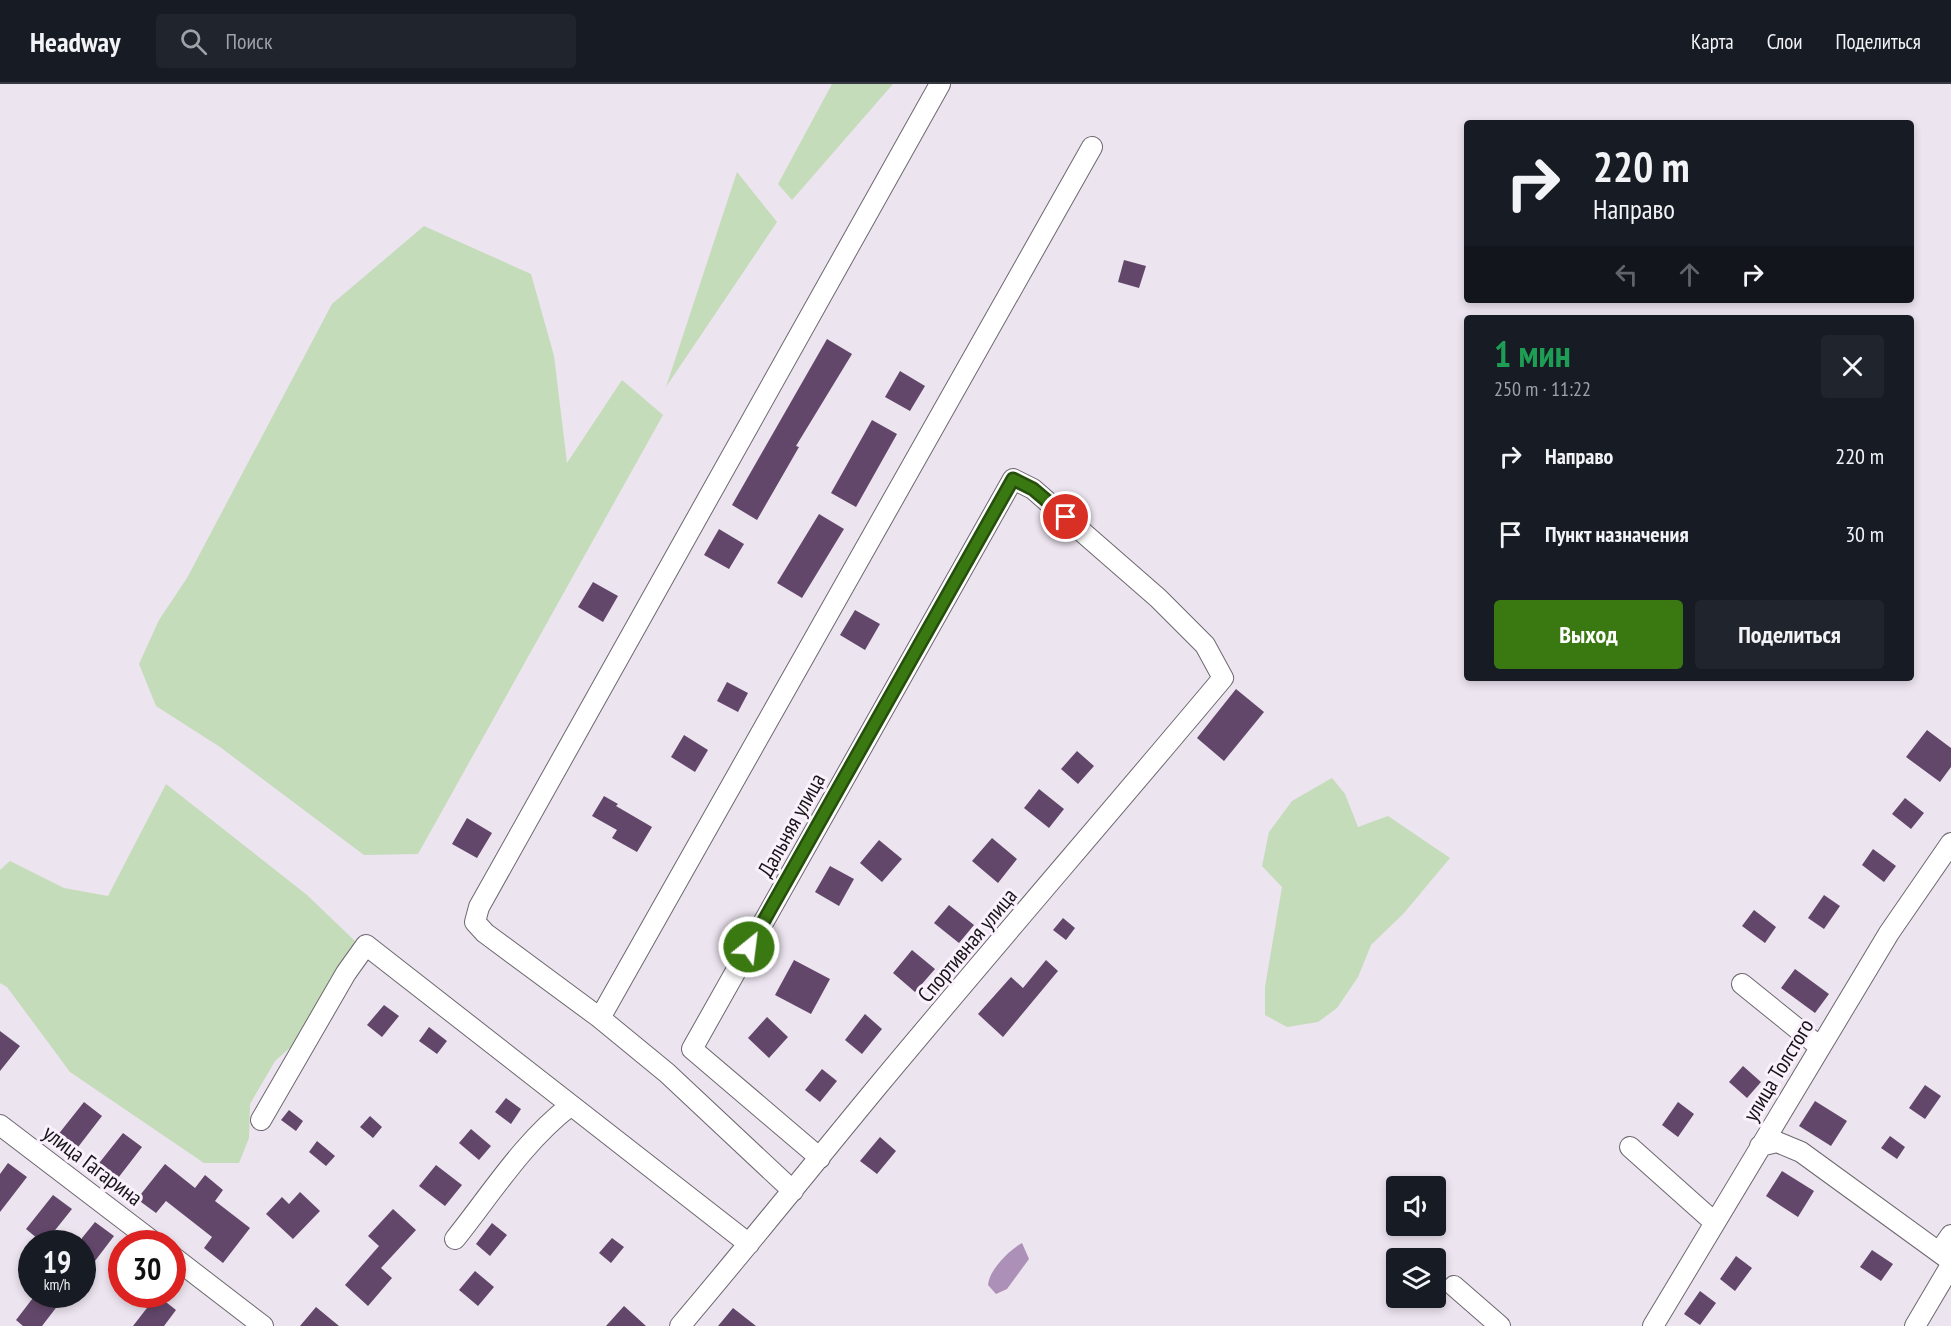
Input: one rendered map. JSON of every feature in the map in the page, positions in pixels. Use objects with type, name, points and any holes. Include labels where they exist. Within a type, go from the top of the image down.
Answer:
[{"type":"street","points":[[793,1191],[667,1073],[600,1018],[485,933],[475,922],[479,908],[940,84]]},
{"type":"street","points":[[600,1018],[1092,147]]},
{"type":"street","name":"Спортивная улица","points":[[680,1326],[1223,678],[1205,645],[1158,598],[1033,489],[1013,479]]},
{"type":"street","name":"Дальняя улица","points":[[820,1158],[692,1049],[1013,479]]},
{"type":"street","name":"улица Толстого","points":[[1653,1326],[1889,933],[1951,843]]},
{"type":"street","points":[[261,1120],[346,972],[366,945],[749,1244]]},
{"type":"street","points":[[1742,984],[1820,1047]]},
{"type":"street","points":[[455,1239],[531,1143],[551,1121],[570,1106]]},
{"type":"street","name":"улица Гагарина","points":[[0,1125],[138,1230]]},
{"type":"street","points":[[1760,1146],[1777,1142],[1801,1152],[1947,1259]]},
{"type":"street","points":[[1629,1147],[1714,1222]]},
{"type":"street","points":[[1915,1326],[1947,1259],[1951,1235]]},
{"type":"street","points":[[186,1267],[263,1326]]},
{"type":"street","points":[[1454,1286],[1500,1326]]},
{"type":"green space","points":[[832,84],[893,84],[792,200],[778,184]]},
{"type":"green space","points":[[737,172],[777,222],[666,387]]},
{"type":"green space","points":[[424,226],[531,274],[554,356],[567,463],[622,380],[663,415],[418,854],[364,855],[220,747],[156,706],[139,664],[159,620],[187,578],[332,304]]},
{"type":"green space","points":[[1332,778],[1345,794],[1358,827],[1388,816],[1450,858],[1404,913],[1371,945],[1358,977],[1337,1008],[1318,1022],[1287,1027],[1265,1015],[1265,987],[1282,887],[1262,866],[1269,832],[1292,801]]},
{"type":"green space","points":[[166,784],[307,895],[358,944],[302,1037],[275,1061],[250,1104],[249,1138],[239,1163],[204,1163],[70,1072],[7,987],[0,983],[0,870],[10,861],[64,888],[108,896]]},
{"type":"shaded area","points":[[1022,1243],[1029,1259],[1007,1289],[996,1294],[988,1285],[992,1273],[1011,1250]]},
{"type":"building","points":[[1124,260],[1146,266],[1139,288],[1118,282]]},
{"type":"building","points":[[827,339],[852,354],[796,446],[799,447],[757,520],[732,505]]},
{"type":"building","points":[[900,371],[925,386],[910,411],[885,397]]},
{"type":"building","points":[[872,420],[897,434],[856,507],[831,493]]},
{"type":"building","points":[[819,514],[844,529],[802,598],[777,583]]},
{"type":"building","points":[[719,529],[744,544],[729,569],[704,555]]},
{"type":"building","points":[[593,582],[618,596],[603,622],[578,607]]},
{"type":"building","points":[[855,610],[880,624],[865,650],[840,635]]},
{"type":"building","points":[[727,682],[748,693],[738,712],[717,701]]},
{"type":"building","points":[[1236,689],[1264,712],[1224,761],[1197,738]]},
{"type":"building","points":[[1927,730],[1951,748],[1951,767],[1940,782],[1906,757]]},
{"type":"building","points":[[684,735],[708,750],[695,772],[671,757]]},
{"type":"building","points":[[1077,751],[1094,766],[1078,784],[1061,769]]},
{"type":"building","points":[[1039,789],[1064,809],[1049,828],[1024,808]]},
{"type":"building","points":[[604,796],[618,804],[616,806],[652,827],[637,852],[612,838],[617,830],[592,816]]},
{"type":"building","points":[[1905,798],[1924,813],[1911,829],[1892,814]]},
{"type":"building","points":[[467,818],[492,833],[477,858],[452,844]]},
{"type":"building","points":[[992,838],[1017,859],[998,883],[972,861]]},
{"type":"building","points":[[879,840],[902,859],[882,882],[860,863]]},
{"type":"building","points":[[1873,849],[1896,866],[1884,882],[1862,865]]},
{"type":"building","points":[[830,866],[854,879],[839,906],[815,892]]},
{"type":"building","points":[[1824,895],[1840,906],[1824,929],[1808,918]]},
{"type":"building","points":[[949,905],[974,925],[959,943],[934,923]]},
{"type":"building","points":[[1754,910],[1776,927],[1765,943],[1742,926]]},
{"type":"building","points":[[1063,918],[1075,928],[1066,940],[1053,930]]},
{"type":"building","points":[[912,950],[935,969],[915,992],[893,973]]},
{"type":"building","points":[[794,960],[830,979],[811,1014],[775,995]]},
{"type":"building","points":[[1046,960],[1058,971],[1003,1037],[978,1014],[1011,977],[1023,988]]},
{"type":"building","points":[[1795,969],[1829,994],[1815,1013],[1781,988]]},
{"type":"building","points":[[384,1005],[399,1016],[382,1037],[367,1025]]},
{"type":"building","points":[[865,1014],[882,1029],[862,1054],[845,1040]]},
{"type":"building","points":[[767,1017],[788,1037],[769,1058],[748,1038]]},
{"type":"building","points":[[429,1027],[447,1041],[437,1054],[419,1041]]},
{"type":"building","points":[[0,1031],[20,1046],[0,1071]]},
{"type":"building","points":[[1743,1066],[1761,1082],[1747,1098],[1729,1082]]},
{"type":"building","points":[[822,1069],[837,1081],[820,1102],[805,1090]]},
{"type":"building","points":[[1925,1085],[1941,1096],[1925,1119],[1909,1108]]},
{"type":"building","points":[[506,1098],[521,1109],[511,1124],[495,1112]]},
{"type":"building","points":[[1815,1101],[1847,1121],[1831,1146],[1799,1126]]},
{"type":"building","points":[[84,1102],[102,1116],[75,1151],[57,1136]]},
{"type":"building","points":[[1678,1102],[1694,1114],[1678,1137],[1662,1125]]},
{"type":"building","points":[[289,1110],[303,1121],[296,1131],[281,1120]]},
{"type":"building","points":[[370,1116],[382,1127],[373,1138],[360,1127]]},
{"type":"building","points":[[471,1129],[491,1146],[479,1160],[459,1143]]},
{"type":"building","points":[[123,1133],[142,1147],[115,1182],[96,1167]]},
{"type":"building","points":[[1890,1136],[1905,1147],[1897,1159],[1881,1148]]},
{"type":"building","points":[[880,1137],[896,1151],[877,1174],[860,1161]]},
{"type":"building","points":[[317,1141],[335,1156],[326,1166],[309,1152]]},
{"type":"building","points":[[8,1163],[27,1177],[0,1212],[0,1174]]},
{"type":"building","points":[[165,1164],[195,1188],[205,1175],[223,1190],[215,1201],[250,1228],[223,1263],[204,1248],[212,1237],[166,1201],[156,1213],[137,1199]]},
{"type":"building","points":[[436,1165],[462,1185],[445,1206],[419,1186]]},
{"type":"building","points":[[1782,1171],[1814,1191],[1798,1217],[1766,1196]]},
{"type":"building","points":[[300,1192],[320,1211],[293,1239],[266,1214],[282,1197],[289,1204]]},
{"type":"building","points":[[53,1195],[72,1209],[55,1230],[26,1229]]},
{"type":"building","points":[[393,1209],[416,1230],[381,1268],[392,1278],[368,1306],[345,1285],[379,1246],[368,1236]]},
{"type":"building","points":[[95,1222],[108,1232],[108,1244],[96,1260],[96,1230],[88,1230]]},
{"type":"building","points":[[492,1223],[507,1235],[490,1256],[476,1244]]},
{"type":"building","points":[[612,1238],[624,1247],[611,1263],[599,1253]]},
{"type":"building","points":[[1872,1250],[1893,1264],[1881,1281],[1860,1267]]},
{"type":"building","points":[[1736,1256],[1752,1268],[1735,1291],[1720,1279]]},
{"type":"building","points":[[475,1271],[494,1287],[478,1306],[459,1290]]},
{"type":"building","points":[[1700,1291],[1716,1303],[1700,1325],[1684,1314]]},
{"type":"building","points":[[624,1306],[646,1326],[606,1326]]},
{"type":"building","points":[[316,1307],[339,1326],[300,1326]]},
{"type":"building","points":[[25,1308],[56,1308],[42,1326],[23,1326],[16,1320]]},
{"type":"building","points":[[147,1308],[173,1308],[176,1310],[164,1326],[133,1326]]},
{"type":"building","points":[[733,1308],[756,1326],[718,1326]]},
{"type":"route","points":[[749,947],[1013,479],[1033,489],[1066,517]]}]
